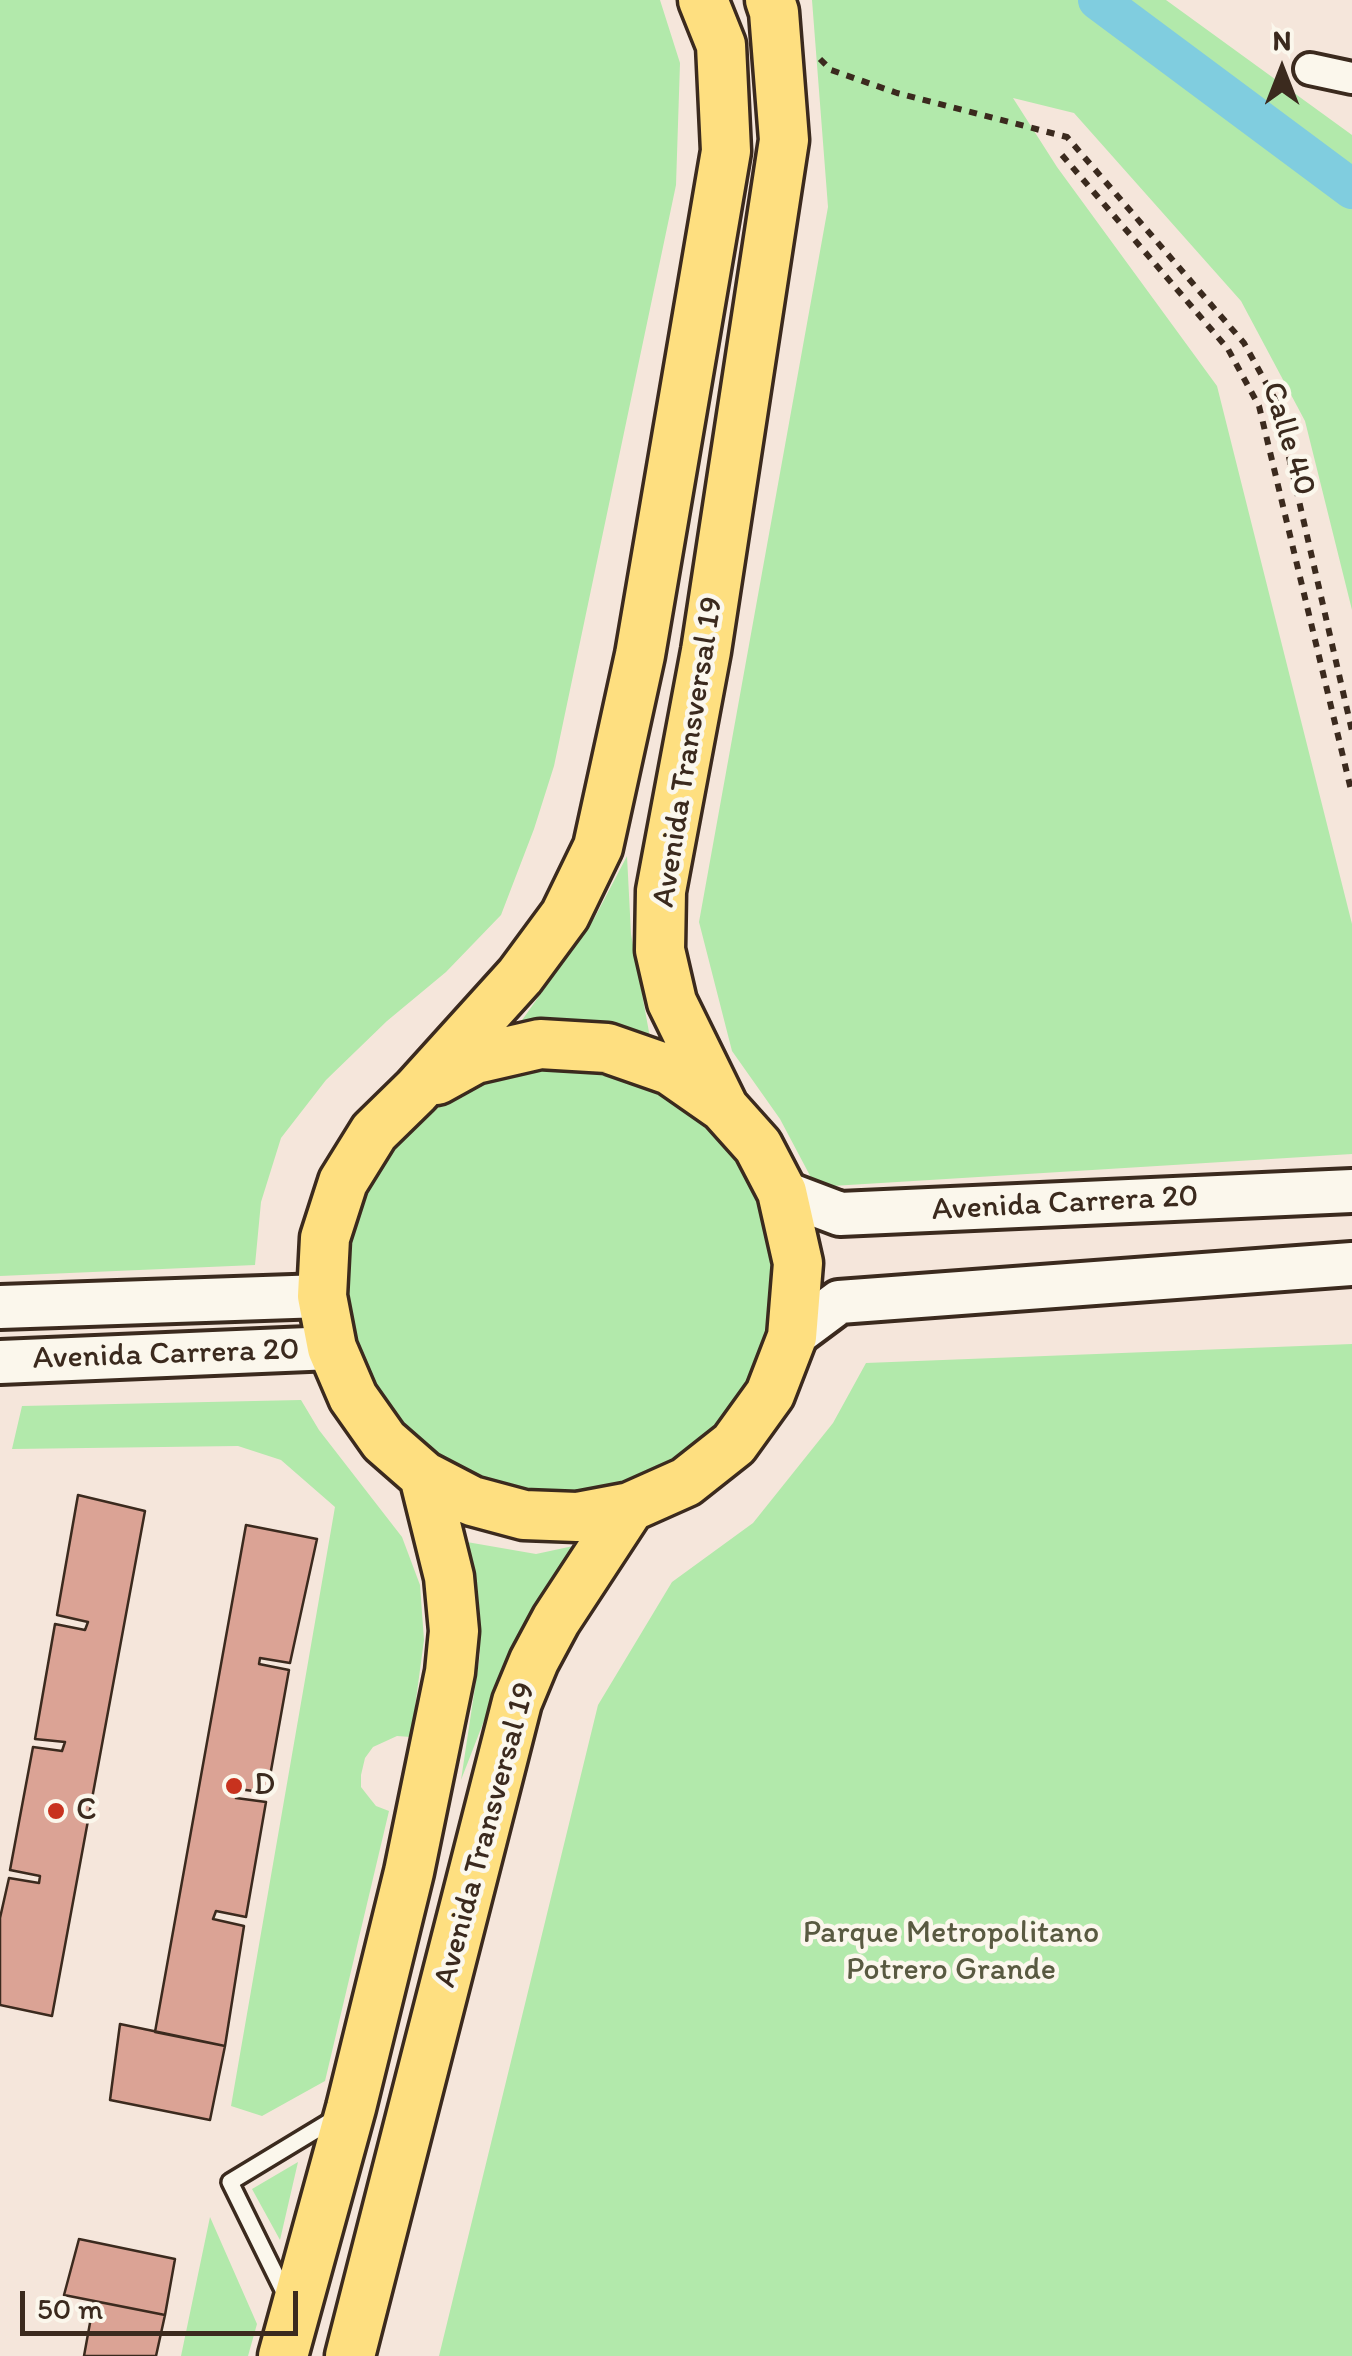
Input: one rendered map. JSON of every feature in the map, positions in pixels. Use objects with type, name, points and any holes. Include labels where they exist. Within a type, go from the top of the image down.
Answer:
[{"type":"main road","name":"Avenida Transversal 19","points":[[288,2334],[351,2108],[409,1872],[450,1672],[454,1631],[449,1577],[424,1476],[384,1441],[352,1397],[332,1348],[322,1296],[326,1238],[343,1182],[374,1132],[520,976],[565,915],[598,847],[640,655],[726,152],[721,45],[702,0]]},
{"type":"main road","name":"Avenida Transversal 19","points":[[350,2356],[517,1702],[556,1620],[630,1508],[686,1482],[734,1444],[770,1394],[792,1337],[798,1264],[782,1192],[758,1146],[724,1108],[672,1002],[660,950],[661,892],[706,651],[784,140],[772,6]]},
{"type":"main road","points":[[416,1091],[475,1059],[540,1044],[606,1048],[670,1070],[724,1108]]},
{"type":"main road","points":[[424,1476],[472,1501],[524,1515],[577,1517],[630,1508]]},
{"type":"street","points":[[1310,69],[1352,78]]},
{"type":"street","name":"Avenida Carrera 20","points":[[782,1192],[840,1214],[1352,1191]]},
{"type":"street","points":[[792,1337],[839,1302],[1352,1264]]},
{"type":"street","name":"Avenida Carrera 20","points":[[0,1307],[322,1296]]},
{"type":"street","name":"Avenida Carrera 20","points":[[0,1362],[332,1348]]},
{"type":"lane","points":[[288,2334],[230,2182],[351,2108]]},
{"type":"path","points":[[772,6],[831,70],[897,92],[1067,137],[1244,343],[1276,401],[1352,731]]},
{"type":"path","name":"Calle 40","points":[[1062,155],[1228,349],[1258,406],[1352,794]]},
{"type":"green space","points":[[0,0],[660,0],[680,63],[676,185],[554,766],[534,829],[501,915],[446,972],[387,1021],[326,1080],[281,1138],[261,1202],[255,1265],[0,1276]]},
{"type":"green space","points":[[812,0],[1166,0],[1352,135],[1352,610],[1305,421],[1241,301],[1074,113],[1013,98],[1057,167],[1217,386],[1352,924],[1352,1154],[816,1187],[780,1119],[732,1051],[699,922],[828,207]]},
{"type":"green space","points":[[627,856],[631,934],[651,1043],[568,1023],[520,1023],[595,917]]},
{"type":"green space","points":[[560,1067],[602,1071],[642,1083],[679,1103],[711,1130],[738,1162],[758,1199],[770,1239],[774,1281],[770,1323],[758,1363],[738,1400],[711,1432],[679,1459],[642,1479],[602,1491],[560,1495],[518,1491],[478,1479],[441,1459],[409,1432],[382,1400],[362,1363],[350,1323],[346,1281],[350,1239],[362,1199],[382,1162],[409,1130],[441,1103],[478,1083],[518,1071]]},
{"type":"green space","name":"Parque Metropolitano Potrero Grande","points":[[1352,1344],[1352,2356],[439,2356],[598,1705],[672,1582],[753,1523],[833,1423],[866,1363]]},
{"type":"green space","points":[[301,1400],[319,1430],[402,1537],[420,1585],[424,1640],[411,1737],[397,1736],[373,1747],[365,1758],[361,1775],[361,1787],[368,1796],[376,1806],[389,1811],[325,2081],[262,2116],[231,2106],[335,1507],[281,1460],[238,1446],[12,1449],[22,1406]]},
{"type":"green space","points":[[461,1541],[536,1554],[578,1545],[511,1651],[461,1780],[480,1654]]},
{"type":"green space","points":[[298,2162],[280,2240],[252,2189]]},
{"type":"green space","points":[[210,2217],[257,2324],[248,2356],[181,2356]]},
{"type":"building","name":"C","points":[[78,1495],[145,1511],[52,2016],[0,2005],[0,1918],[9,1878],[39,1883],[40,1876],[10,1870],[33,1747],[62,1751],[65,1742],[35,1739],[55,1624],[85,1630],[88,1622],[57,1615]]},
{"type":"building","name":"D","points":[[246,1525],[317,1539],[290,1663],[260,1658],[259,1664],[289,1670],[267,1793],[239,1789],[236,1798],[266,1802],[246,1917],[216,1911],[213,1919],[244,1926],[225,2046],[155,2032]]},
{"type":"building","points":[[120,2024],[225,2046],[210,2120],[110,2100]]},
{"type":"building","points":[[79,2239],[175,2259],[165,2315],[64,2295]]},
{"type":"building","points":[[94,2301],[165,2315],[156,2356],[84,2356]]},
{"type":"waterway","points":[[1098,0],[1352,189]]},
{"type":"place","name":"D","points":[[234,1786]]},
{"type":"place","name":"C","points":[[56,1811]]}]
